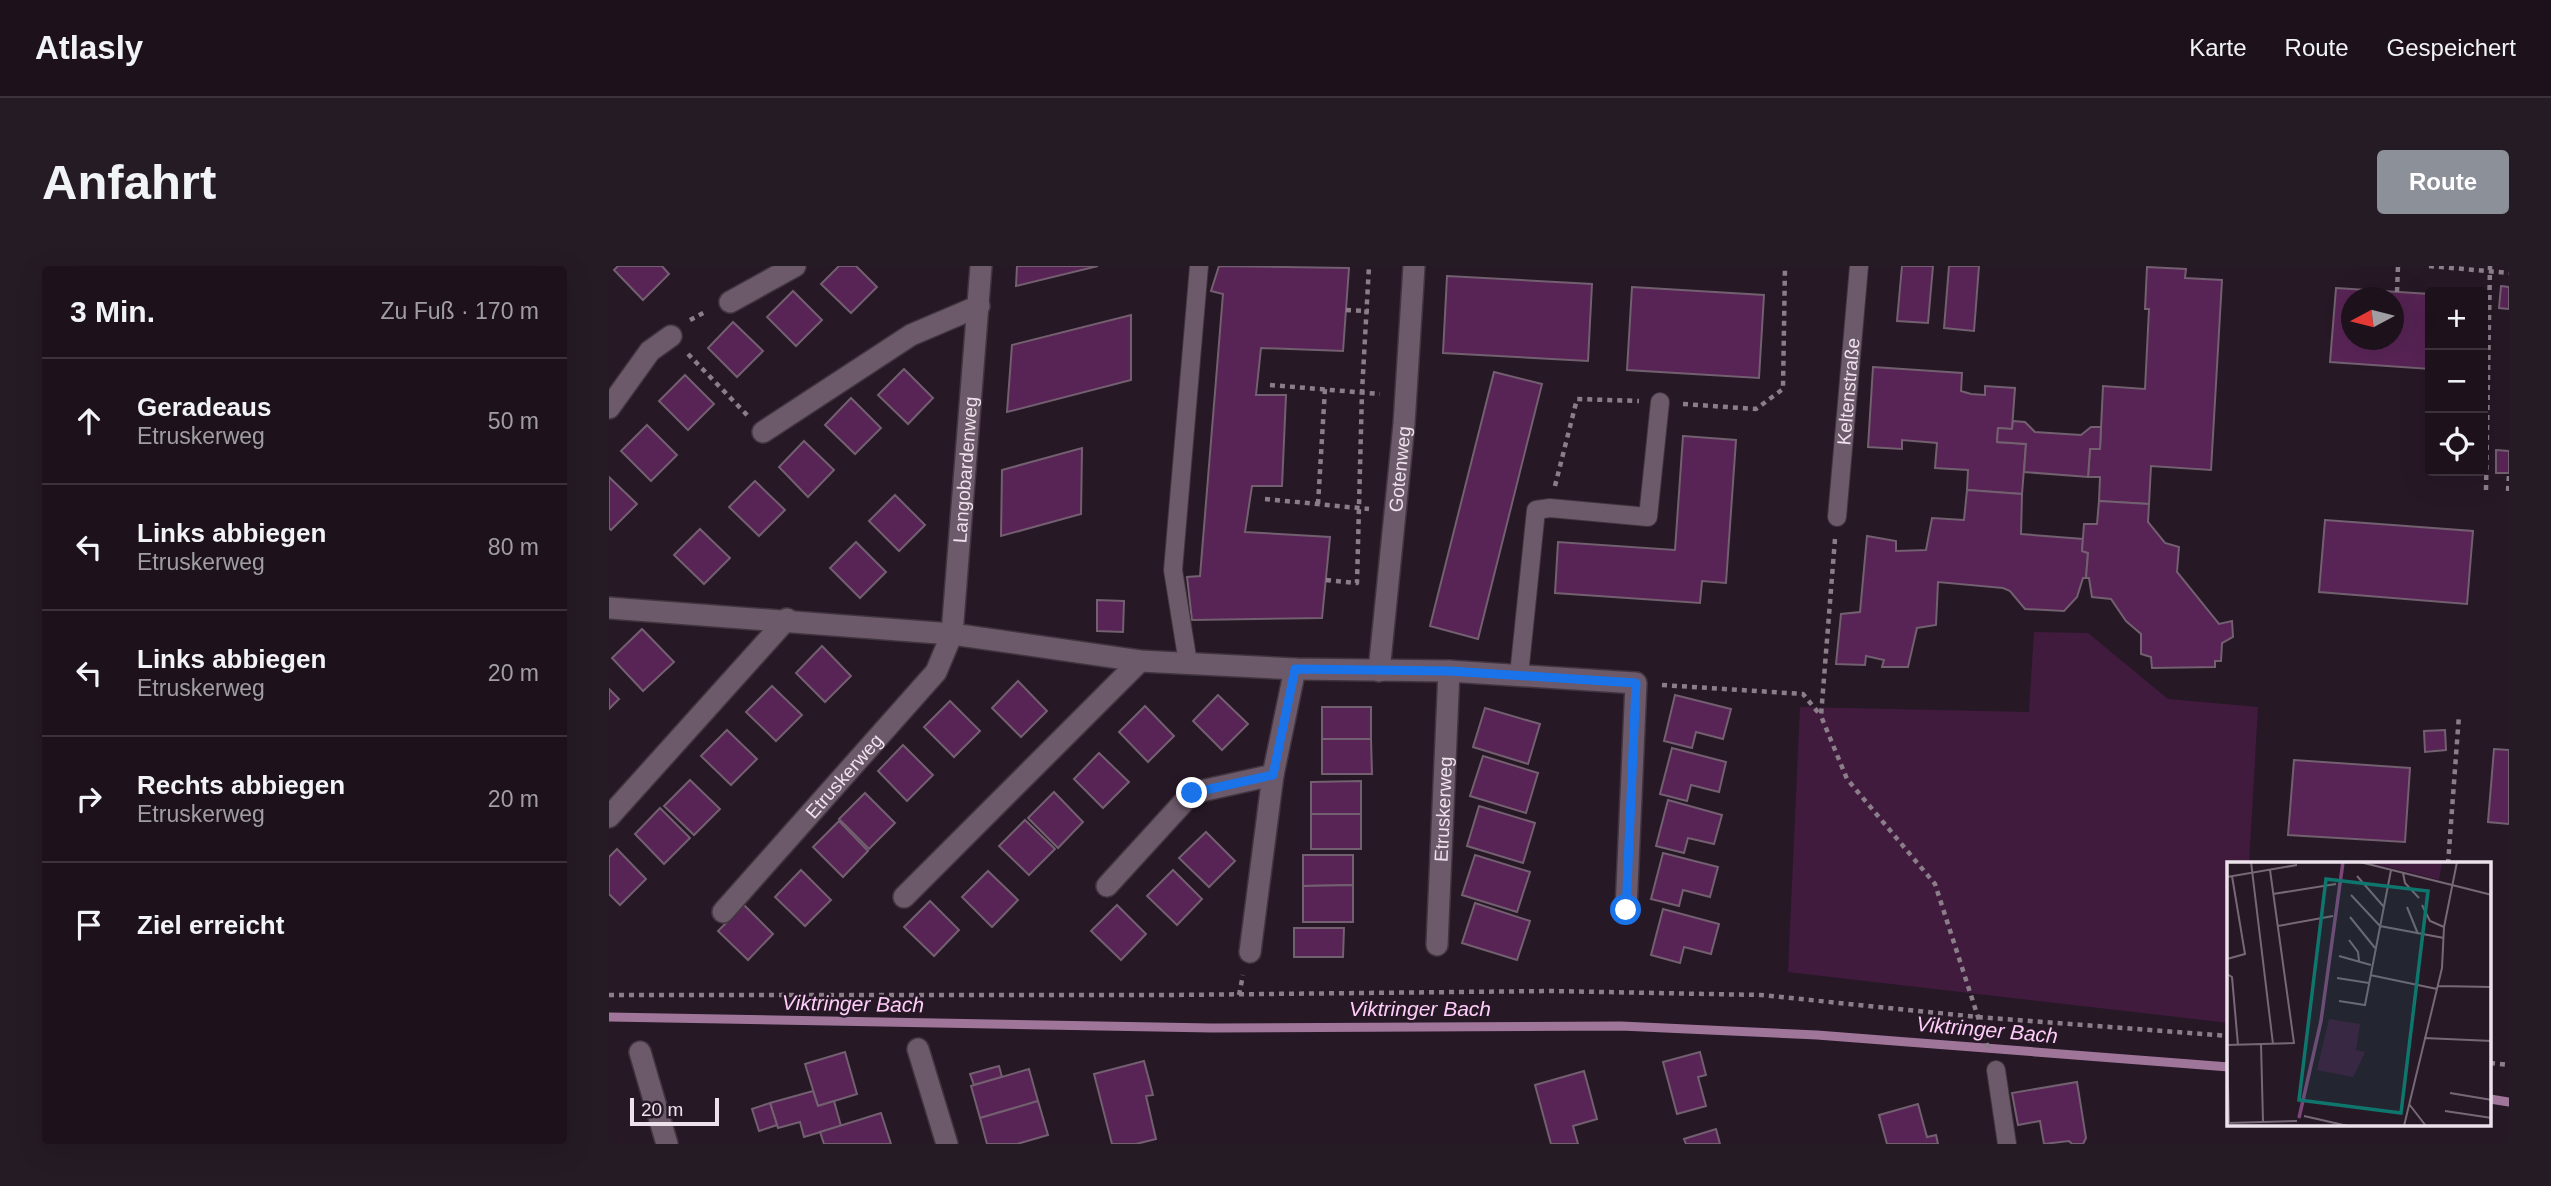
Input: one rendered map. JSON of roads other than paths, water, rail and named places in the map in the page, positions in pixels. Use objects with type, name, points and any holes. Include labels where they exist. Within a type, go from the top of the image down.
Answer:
[{"type":"street","points":[[730,302],[795,266]]},
{"type":"street","name":"Langobardenweg","points":[[952,634],[981,266]]},
{"type":"street","name":"Gotenweg","points":[[1379,671],[1405,397],[1414,266]]},
{"type":"street","points":[[762,432],[911,335],[978,306]]},
{"type":"street","points":[[609,408],[650,351],[671,336]]},
{"type":"street","points":[[609,608],[786,619],[952,634],[1140,661],[1295,669],[1449,671],[1636,683],[1626,910]]},
{"type":"street","points":[[609,817],[786,619]]},
{"type":"street","name":"Etruskerweg","points":[[723,912],[936,672],[952,634]]},
{"type":"street","points":[[904,897],[1140,661]]},
{"type":"street","points":[[1250,951],[1273,775],[1295,669]]},
{"type":"street","name":"Etruskerweg","points":[[1437,945],[1449,671]]},
{"type":"street","points":[[1107,886],[1192,793],[1273,775]]},
{"type":"street","points":[[918,1049],[947,1144]]},
{"type":"street","points":[[640,1052],[667,1144]]},
{"type":"lane","points":[[1188,663],[1173,570],[1199,266]]},
{"type":"lane","name":"Keltenstraße","points":[[1837,517],[1859,266]]},
{"type":"lane","points":[[1519,675],[1536,510],[1550,508],[1649,517],[1660,402]]},
{"type":"lane","points":[[1996,1070],[2007,1144]]},
{"type":"waterway","name":"Viktringer Bach","points":[[609,1017],[1212,1028],[1621,1026],[1817,1035],[2227,1067]]},
{"type":"waterway","name":"Viktringer Bach","points":[[2491,1099],[2509,1102]]}]
